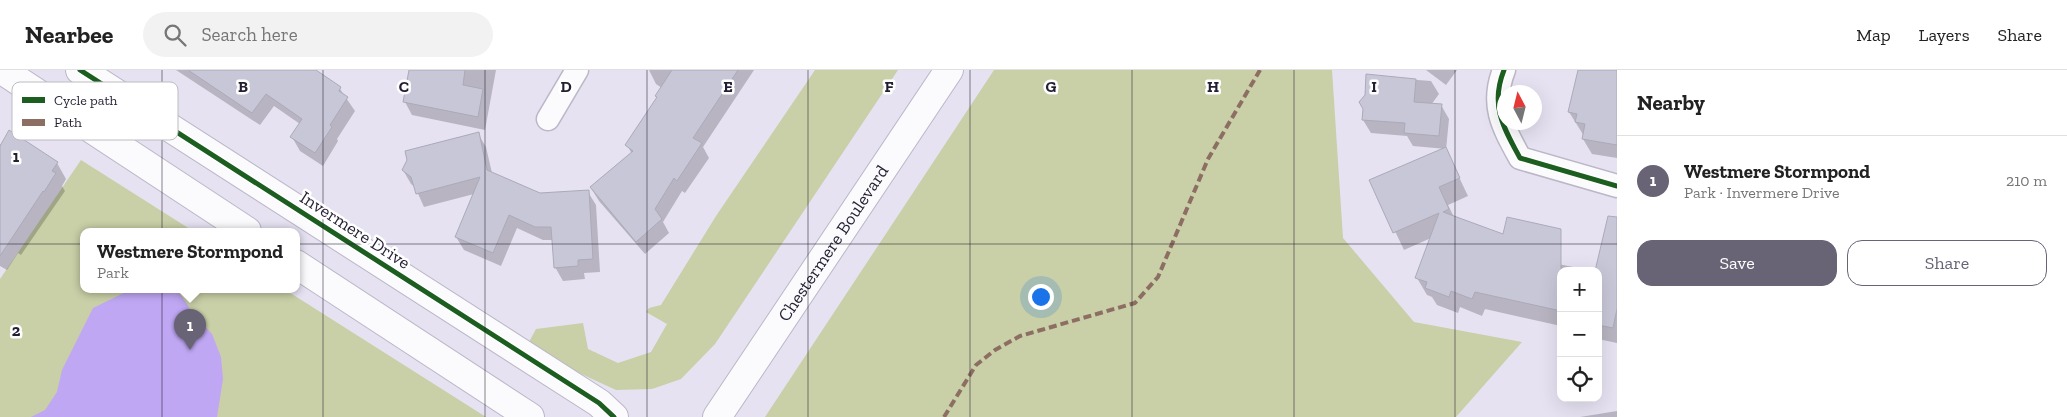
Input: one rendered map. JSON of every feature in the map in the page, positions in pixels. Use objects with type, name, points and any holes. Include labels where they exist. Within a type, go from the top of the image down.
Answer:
[{"type":"street","points":[[2,70],[20,82]]},
{"type":"street","name":"Invermere Drive","points":[[80,70],[99,82]]},
{"type":"street","points":[[548,119],[577,70]]},
{"type":"street","name":"Chestermere Boulevard","points":[[717,417],[949,70]]},
{"type":"street","points":[[1504,70],[1498,84],[1498,110],[1506,133],[1520,158],[1617,186]]},
{"type":"street","name":"Invermere Drive","points":[[178,133],[599,403],[614,417]]},
{"type":"street","points":[[109,140],[242,228]]},
{"type":"street","points":[[300,267],[530,417]]},
{"type":"green space","points":[[815,70],[898,70],[715,344],[681,379],[652,389],[616,390],[577,372],[529,342],[536,329],[583,323],[588,349],[618,363],[651,352],[667,324],[646,312],[649,308],[661,305],[716,216]]},
{"type":"green space","points":[[994,70],[1332,70],[1343,238],[1414,322],[1522,342],[1456,417],[765,417]]},
{"type":"green space","points":[[81,160],[188,228],[80,228],[80,293],[290,293],[486,417],[0,417],[0,279]]},
{"type":"shaded area","points":[[124,293],[180,294],[195,316],[212,334],[221,357],[223,379],[217,417],[31,417],[45,410],[57,392],[62,370],[93,308]]},
{"type":"building","points":[[188,70],[316,70],[341,87],[339,91],[348,97],[315,153],[290,137],[302,119],[266,94],[252,113]]},
{"type":"building","points":[[409,70],[465,70],[463,85],[483,89],[478,117],[403,102]]},
{"type":"building","points":[[672,70],[738,70],[693,138],[702,143],[677,181],[674,178],[655,209],[662,219],[636,242],[590,187],[633,151],[625,145],[657,97],[655,96]]},
{"type":"building","points":[[1578,70],[1617,70],[1617,145],[1582,139],[1585,124],[1575,122],[1577,114],[1568,112]]},
{"type":"building","points":[[1366,74],[1416,79],[1414,102],[1442,104],[1439,136],[1404,133],[1405,123],[1362,120],[1363,109],[1359,102],[1365,95]]},
{"type":"building","points":[[9,130],[12,132],[12,140],[24,140],[58,162],[52,171],[56,173],[0,256],[0,146]]},
{"type":"building","points":[[479,132],[487,170],[540,193],[589,190],[593,259],[578,260],[578,266],[554,268],[551,227],[535,227],[509,215],[493,253],[455,237],[480,177],[416,194],[411,177],[402,170],[407,160],[405,151]]},
{"type":"building","points":[[1446,147],[1460,178],[1439,187],[1449,209],[1443,212],[1503,234],[1507,217],[1561,229],[1561,267],[1557,267],[1557,310],[1475,292],[1472,299],[1451,291],[1449,297],[1425,288],[1427,282],[1415,278],[1439,213],[1393,233],[1369,180]]},
{"type":"building","points":[[1608,216],[1617,217],[1617,309],[1613,328],[1602,326],[1602,267],[1596,267]]},
{"type":"marked path","points":[[944,417],[976,365],[995,350],[1020,336],[1135,303],[1158,277],[1208,159],[1260,70]]},
{"type":"cycle path","points":[[80,70],[99,82]]},
{"type":"cycle path","points":[[1504,70],[1498,94],[1498,105],[1508,136],[1520,158],[1617,186]]},
{"type":"cycle path","points":[[178,133],[599,403],[614,417]]},
{"type":"place","name":"Westmere Stormpond","points":[[190,350]]}]
